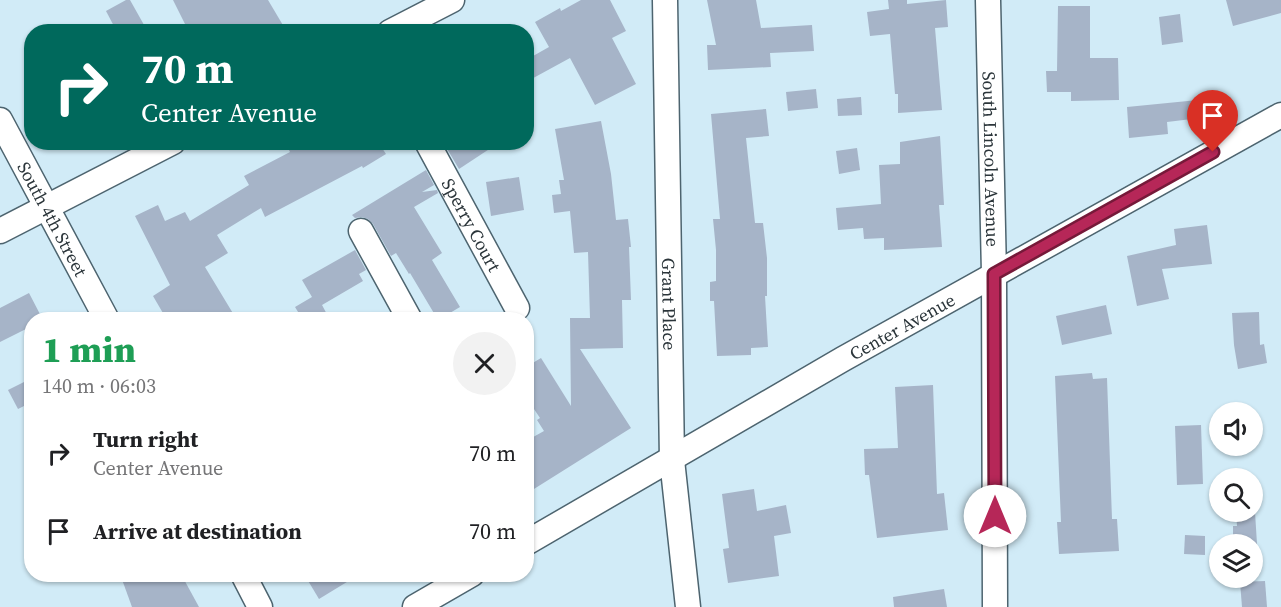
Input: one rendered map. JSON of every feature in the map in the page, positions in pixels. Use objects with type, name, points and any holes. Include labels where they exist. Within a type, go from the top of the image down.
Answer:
[{"type":"street","points":[[406,24],[452,0]]},
{"type":"street","name":"Grant Place","points":[[664,0],[672,460],[688,607]]},
{"type":"street","name":"South Lincoln Avenue","points":[[988,0],[994,274],[995,607]]},
{"type":"street","name":"Center Avenue","points":[[534,534],[672,460],[843,359],[1281,115]]},
{"type":"street","name":"South 4th Street","points":[[0,120],[104,312]]},
{"type":"street","points":[[0,231],[158,150]]},
{"type":"street","name":"Sperry Court","points":[[431,150],[517,308]]},
{"type":"street","points":[[361,231],[406,312]]},
{"type":"street","points":[[247,582],[260,607]]},
{"type":"street","points":[[415,607],[458,582]]},
{"type":"building","points":[[130,0],[144,24],[113,24],[106,11]]},
{"type":"building","points":[[173,0],[268,0],[282,24],[185,24]]},
{"type":"building","points":[[581,0],[610,0],[626,31],[612,38],[636,84],[595,105],[570,58],[534,78],[534,55],[549,47],[535,22],[560,8],[561,11]]},
{"type":"building","points":[[707,0],[756,0],[761,28],[812,25],[814,51],[770,53],[771,67],[708,70],[707,45],[716,45]]},
{"type":"building","points":[[888,0],[907,0],[907,4],[946,0],[948,27],[935,28],[942,110],[898,113],[898,94],[895,94],[890,34],[870,36],[867,12],[889,9]]},
{"type":"building","points":[[1226,0],[1281,0],[1281,13],[1233,26]]},
{"type":"building","points":[[1058,6],[1090,6],[1090,58],[1118,58],[1119,100],[1071,101],[1071,92],[1047,92],[1046,71],[1057,71]]},
{"type":"building","points":[[1180,14],[1183,42],[1162,45],[1159,17]]},
{"type":"building","points":[[816,89],[818,108],[788,111],[786,92]]},
{"type":"building","points":[[861,97],[862,115],[838,116],[837,99]]},
{"type":"building","points":[[1198,100],[1200,118],[1167,122],[1168,134],[1129,138],[1127,107]]},
{"type":"building","points":[[766,109],[769,136],[746,138],[755,223],[763,223],[767,258],[767,296],[765,296],[768,347],[751,348],[751,355],[717,356],[714,301],[710,301],[710,282],[716,281],[713,219],[720,219],[711,114]]},
{"type":"building","points":[[601,121],[611,174],[616,220],[628,219],[631,247],[629,247],[631,300],[622,300],[623,348],[580,349],[631,428],[534,489],[534,437],[544,431],[537,420],[540,418],[534,409],[534,362],[541,358],[571,406],[570,318],[590,318],[588,252],[574,253],[570,211],[554,213],[552,195],[561,194],[559,180],[564,180],[555,129]]},
{"type":"building","points":[[940,136],[944,205],[939,205],[942,247],[884,250],[884,238],[864,239],[863,228],[838,230],[836,208],[881,204],[879,165],[900,164],[900,142]]},
{"type":"building","points":[[857,148],[860,170],[839,174],[836,151]]},
{"type":"building","points":[[289,150],[383,150],[386,154],[265,217],[261,208],[217,235],[228,253],[205,267],[232,312],[162,312],[153,296],[170,285],[135,216],[158,205],[165,221],[185,212],[190,221],[249,185],[244,176],[290,152]]},
{"type":"building","points":[[448,150],[488,150],[459,169]]},
{"type":"building","points":[[426,170],[434,185],[422,192],[437,190],[438,193],[414,207],[442,253],[432,260],[460,307],[452,312],[433,312],[396,253],[391,256],[373,224],[368,219],[355,218],[352,215]]},
{"type":"building","points":[[519,177],[524,210],[491,216],[486,182]]},
{"type":"building","points":[[1207,225],[1212,264],[1162,269],[1169,299],[1137,306],[1127,256],[1176,245],[1174,229]]},
{"type":"building","points":[[355,250],[366,270],[359,274],[363,281],[322,305],[326,312],[298,312],[295,307],[312,297],[302,280]]},
{"type":"building","points":[[29,293],[39,312],[24,312],[24,330],[0,342],[0,308]]},
{"type":"building","points":[[1106,305],[1112,334],[1062,345],[1056,316]]},
{"type":"building","points":[[1259,312],[1260,345],[1264,344],[1267,363],[1238,369],[1232,313]]},
{"type":"building","points":[[1092,373],[1093,379],[1107,378],[1112,519],[1117,519],[1119,551],[1059,554],[1057,522],[1061,522],[1055,376]]},
{"type":"building","points":[[24,382],[24,406],[18,409],[8,390]]},
{"type":"building","points":[[933,385],[937,494],[944,493],[948,530],[877,538],[869,475],[865,475],[864,449],[898,448],[895,387]]},
{"type":"building","points":[[1201,425],[1203,484],[1177,485],[1175,426]]},
{"type":"building","points":[[754,489],[757,511],[786,505],[791,533],[774,536],[779,576],[728,583],[723,549],[729,548],[722,494]]},
{"type":"building","points":[[1237,522],[1256,522],[1256,534],[1233,534],[1233,526],[1237,526]]},
{"type":"building","points":[[1185,535],[1205,536],[1205,555],[1184,554]]},
{"type":"building","points":[[1263,581],[1265,581],[1267,607],[1242,607],[1240,588],[1263,588]]},
{"type":"building","points":[[123,582],[185,582],[199,607],[132,607]]},
{"type":"building","points":[[309,582],[347,582],[319,599]]},
{"type":"building","points":[[944,589],[947,607],[894,607],[893,597]]},
{"type":"route","points":[[995,516],[994,274],[1213,152]]}]
